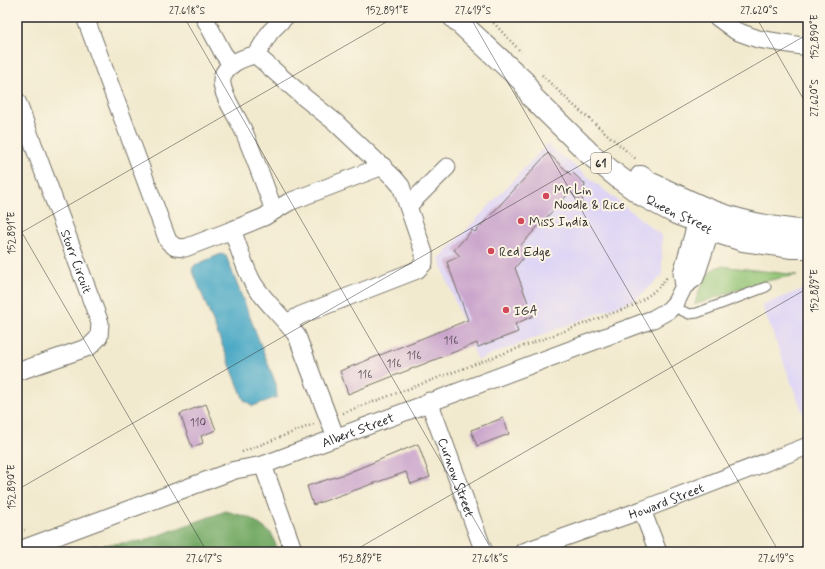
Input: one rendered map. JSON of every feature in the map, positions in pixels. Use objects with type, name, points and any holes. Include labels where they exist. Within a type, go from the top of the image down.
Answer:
[{"type":"main road","name":"Queen Street","points":[[446,20],[531,76],[540,89],[598,144],[622,164],[706,220],[743,240],[766,244],[808,247]]},
{"type":"main road","name":"Queen Street","points":[[706,220],[808,232]]},
{"type":"street","points":[[85,17],[168,241],[175,247],[185,248],[232,230],[274,211],[289,202],[382,166]]},
{"type":"street","points":[[204,17],[223,53],[232,65]]},
{"type":"street","points":[[256,56],[270,32],[285,17]]},
{"type":"street","points":[[718,17],[736,31],[758,39],[808,48]]},
{"type":"street","points":[[274,211],[244,132],[236,119],[222,83],[225,72],[243,57],[256,56],[335,122],[401,186],[424,253],[424,263],[416,270],[301,315],[287,323]]},
{"type":"street","name":"Storr Circuit","points":[[17,101],[100,323],[99,337],[89,347],[17,372]]},
{"type":"street","points":[[408,206],[447,167]]},
{"type":"street","name":"Albert Street","points":[[17,551],[236,470],[263,465],[429,401],[653,318],[669,310],[684,286],[695,278],[706,220]]},
{"type":"street","points":[[232,230],[253,282],[297,336],[336,438]]},
{"type":"street","name":"Curnow Street","points":[[429,401],[484,552]]},
{"type":"street","name":"Howard Street","points":[[523,552],[642,510],[808,446]]},
{"type":"street","points":[[263,465],[294,552]]},
{"type":"street","points":[[642,510],[658,552]]},
{"type":"lane","points":[[672,306],[689,314],[697,313],[766,287]]},
{"type":"path","points":[[431,17],[446,20]]},
{"type":"path","points":[[488,17],[523,55]]},
{"type":"path","points":[[531,76],[571,103],[639,161]]},
{"type":"path","points":[[240,452],[632,306],[650,295],[662,285],[668,276]]},
{"type":"path","points":[[17,527],[28,531]]},
{"type":"shaded area","points":[[547,144],[662,236],[662,276],[636,299],[477,360],[439,259]]},
{"type":"shaded area","points":[[808,287],[808,427],[762,305]]},
{"type":"green space","points":[[721,266],[797,275],[760,282],[694,305],[707,276],[715,268]]},
{"type":"green space","points":[[226,511],[251,518],[272,534],[278,552],[81,552],[92,546],[143,541]]},
{"type":"water","points":[[221,254],[226,256],[276,384],[277,397],[253,406],[244,400],[192,269],[195,265]]},
{"type":"building","name":"Red Edge","points":[[548,153],[571,175],[573,173],[585,184],[582,203],[570,192],[521,245],[528,252],[515,268],[533,316],[515,324],[518,332],[478,347],[477,343],[348,394],[340,371],[468,320],[447,262],[460,256],[454,250],[472,230],[475,232]]},
{"type":"building","points":[[206,404],[216,430],[201,436],[203,443],[192,447],[180,414]]},
{"type":"building","points":[[503,418],[509,434],[477,446],[471,430]]},
{"type":"building","points":[[418,444],[430,477],[411,484],[406,472],[313,505],[307,486],[345,474]]},
{"type":"place","name":"Mr Lin Noodle & Rice","points":[[546,196]]},
{"type":"place","name":"Miss India","points":[[521,221]]},
{"type":"place","name":"Red Edge","points":[[491,251]]},
{"type":"place","name":"IGA","points":[[506,310]]}]
